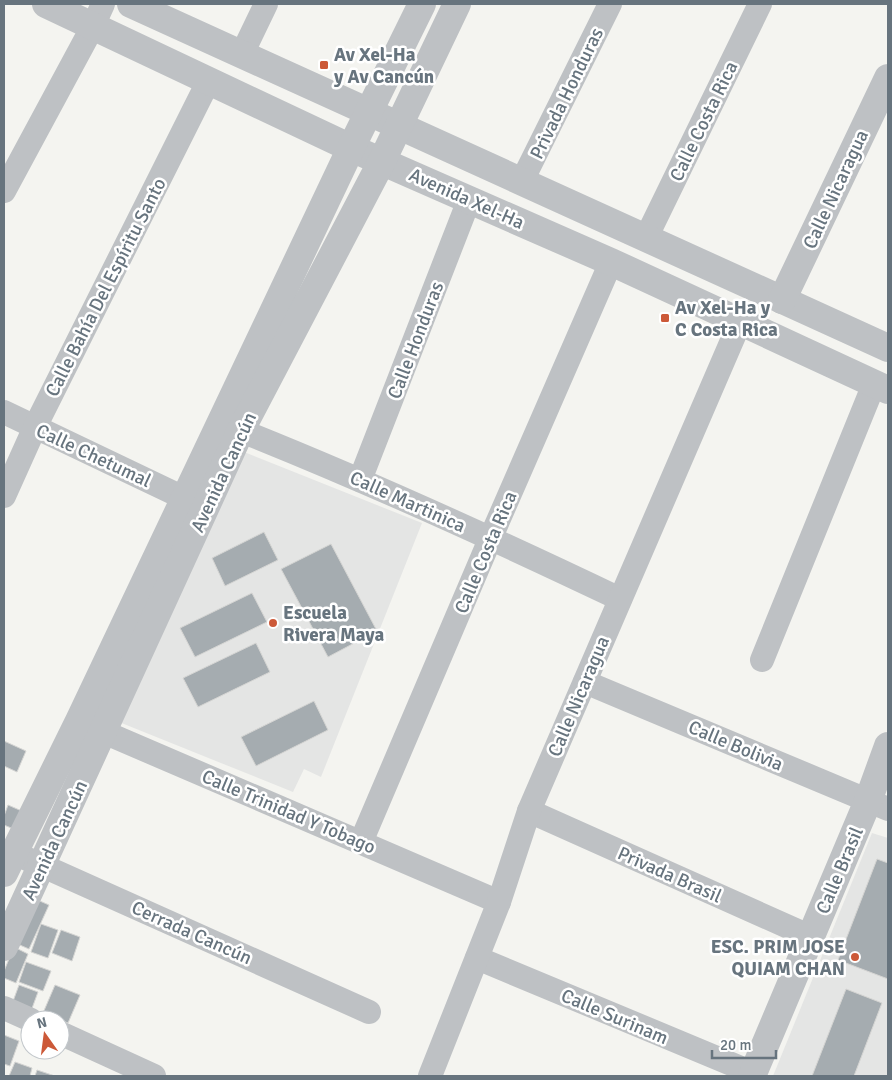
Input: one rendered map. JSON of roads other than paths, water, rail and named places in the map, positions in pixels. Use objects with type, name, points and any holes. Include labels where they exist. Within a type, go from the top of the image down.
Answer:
[{"type":"street","name":"Avenida Xel-Ha","points":[[46,4],[98,15],[208,80],[351,148],[611,262],[881,387]]},
{"type":"street","name":"Avenida Xel-Ha","points":[[131,4],[888,348]]},
{"type":"street","points":[[242,54],[266,4]]},
{"type":"street","name":"Avenida Cancún","points":[[4,947],[103,733],[231,426],[351,148],[422,4]]},
{"type":"street","name":"Avenida Cancún","points":[[9,863],[79,721],[184,498],[231,426],[382,161],[457,4]]},
{"type":"street","name":"Privada Honduras","points":[[522,181],[610,4]]},
{"type":"street","name":"Calle Costa Rica","points":[[646,238],[760,4]]},
{"type":"street","points":[[4,191],[98,15]]},
{"type":"street","name":"Calle Nicaragua","points":[[782,300],[888,78]]},
{"type":"street","name":"Calle Bahía Del Espíritu Santo","points":[[4,496],[35,427],[208,80]]},
{"type":"street","name":"Calle Honduras","points":[[360,480],[469,200]]},
{"type":"street","name":"Calle Costa Rica","points":[[361,842],[611,262]]},
{"type":"street","name":"Calle Nicaragua","points":[[430,1076],[499,902],[529,811],[740,322]]},
{"type":"street","points":[[762,660],[881,387]]},
{"type":"street","name":"Calle Chetumal","points":[[4,412],[184,498]]},
{"type":"street","name":"Calle Martinica","points":[[231,426],[491,537],[620,599]]},
{"type":"street","name":"Calle Bolivia","points":[[585,682],[878,805]]},
{"type":"street","name":"Calle Trinidad Y Tobago","points":[[79,721],[103,733],[499,902]]},
{"type":"street","name":"Calle Brasil","points":[[752,1075],[811,937],[878,805],[888,746]]},
{"type":"street","name":"Privada Brasil","points":[[529,811],[811,937]]},
{"type":"street","name":"Cerrada Cancún","points":[[9,863],[42,866],[369,1012]]},
{"type":"street","name":"Calle Surinam","points":[[477,958],[752,1075]]},
{"type":"street","points":[[4,1008],[20,1015]]},
{"type":"street","points":[[70,1038],[154,1076]]},
{"type":"place","name":"Av Xel-Ha y Av Cancún","points":[[324,65]]},
{"type":"place","name":"Av Xel-Ha y C Costa Rica","points":[[665,318]]},
{"type":"place","name":"Escuela Rivera Maya","points":[[273,623]]},
{"type":"place","name":"ESC. PRIM JOSE QUIAM CHAN","points":[[855,957]]}]
